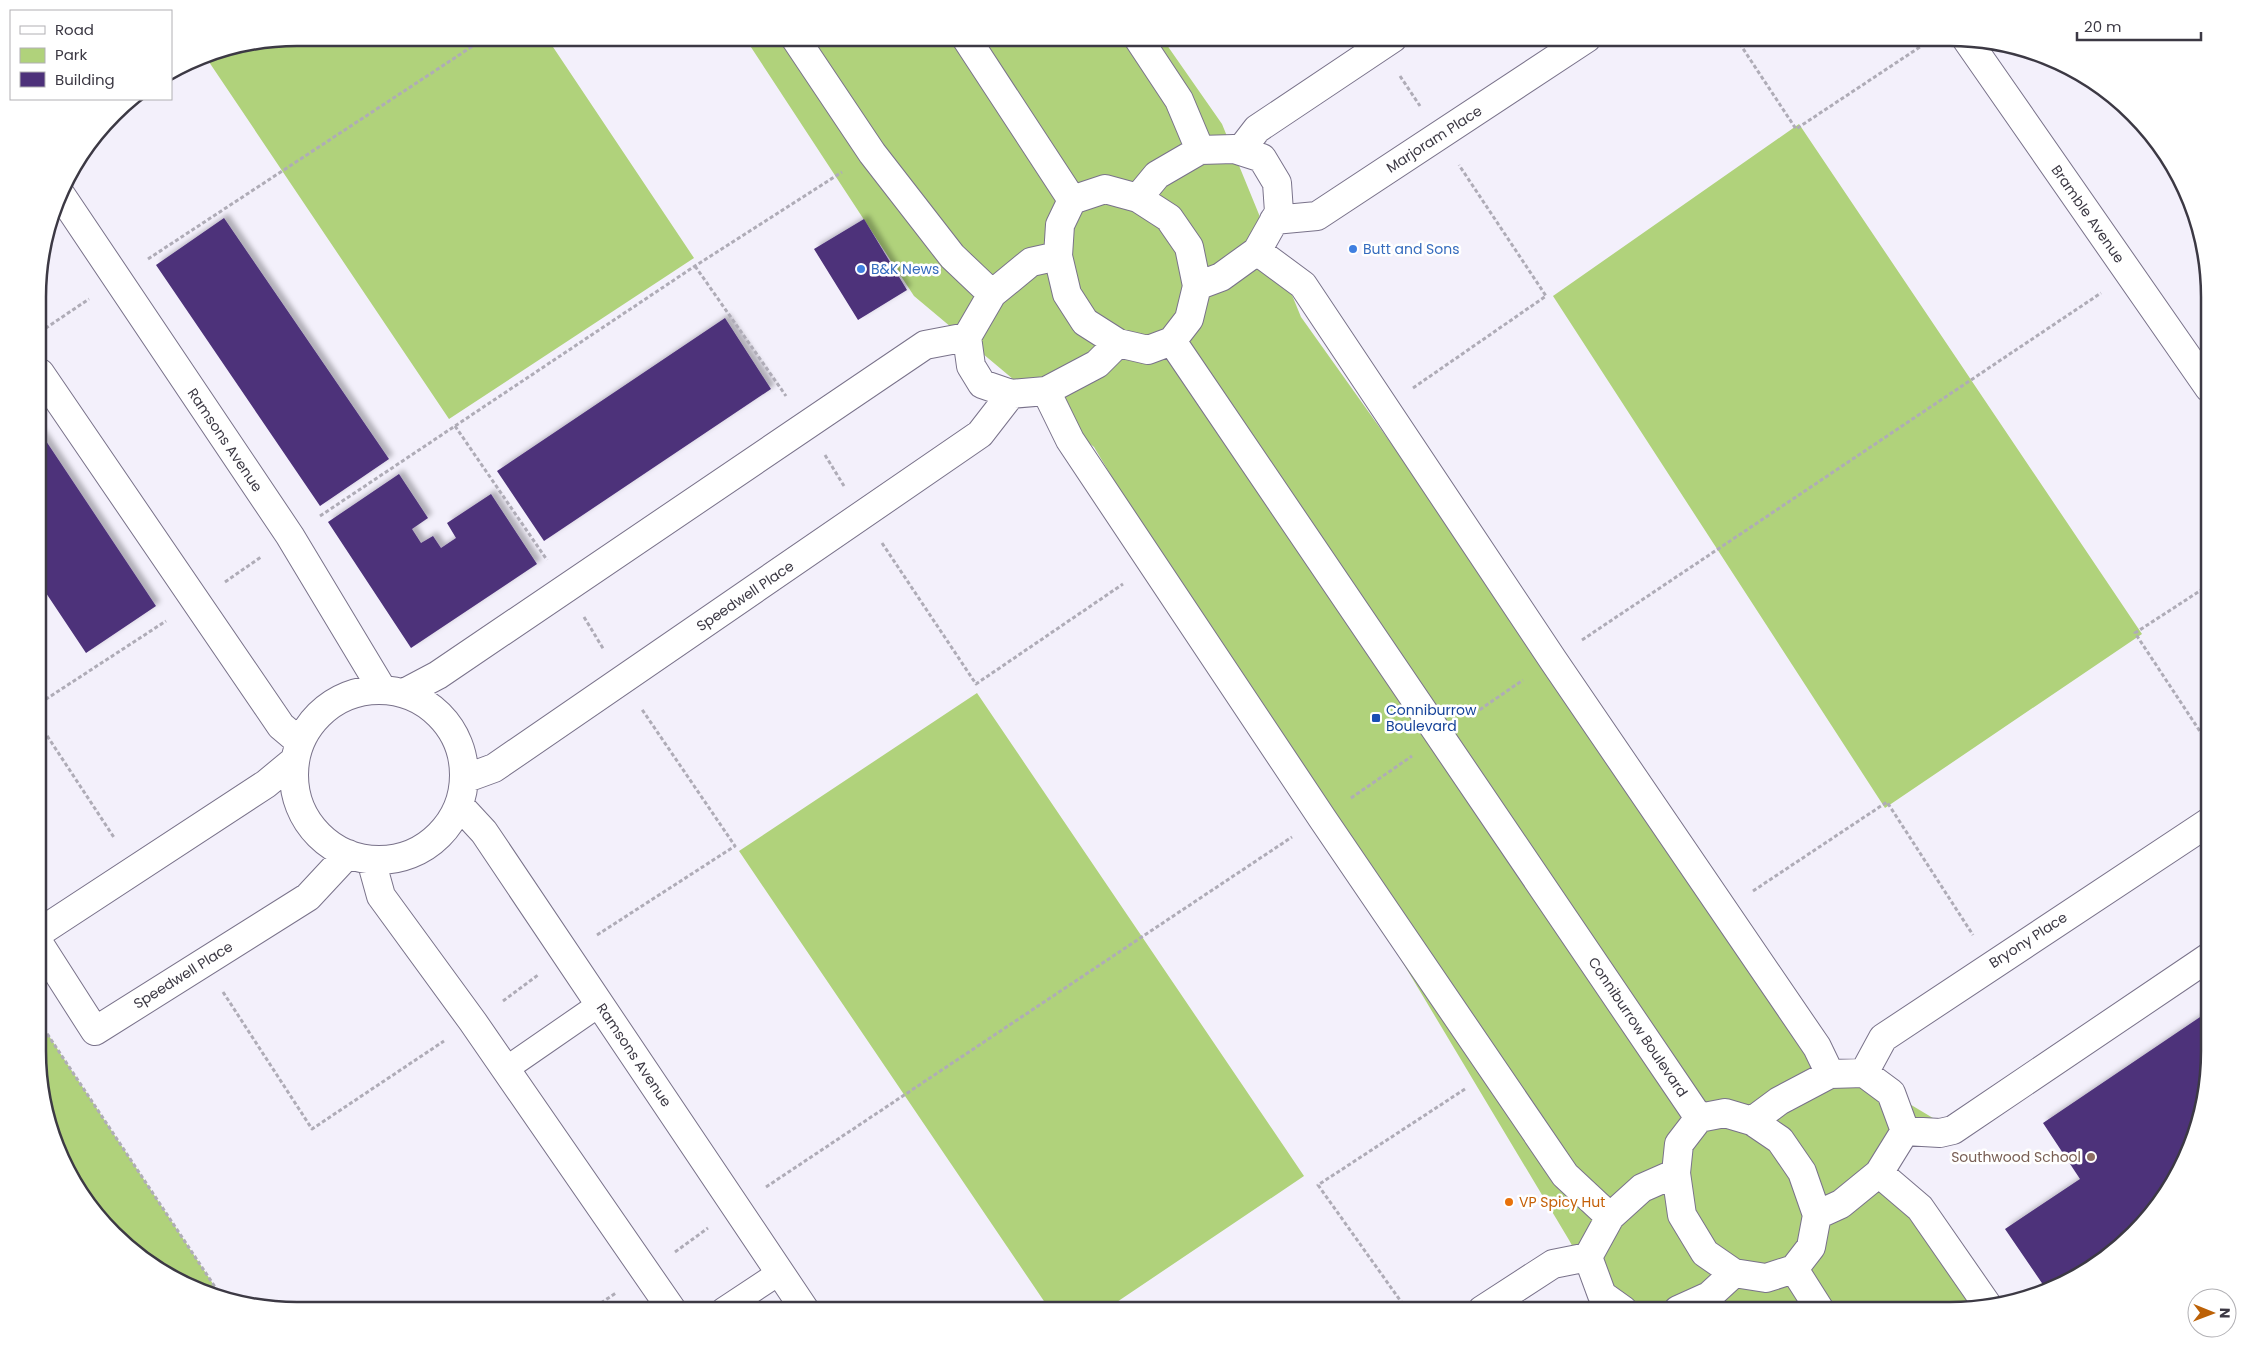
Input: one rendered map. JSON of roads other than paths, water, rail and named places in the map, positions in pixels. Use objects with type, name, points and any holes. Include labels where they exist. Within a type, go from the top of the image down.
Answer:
[{"type":"street","points":[[800,46],[872,153],[952,256],[992,294]]},
{"type":"street","points":[[971,46],[1072,200]]},
{"type":"street","points":[[1143,46],[1179,100],[1200,150]]},
{"type":"street","points":[[1240,151],[1257,129],[1381,46]]},
{"type":"street","name":"Marjoram Place","points":[[1274,220],[1317,216],[1575,46]]},
{"type":"street","name":"Bramble Avenue","points":[[1972,47],[2201,377]]},
{"type":"street","points":[[1138,198],[1158,176],[1200,150],[1234,149],[1262,158],[1277,183],[1279,212],[1256,251],[1221,277],[1198,286]]},
{"type":"street","points":[[1105,188],[1138,198],[1169,218],[1188,247],[1198,286],[1189,319],[1172,341],[1148,350],[1118,343],[1085,322],[1067,294],[1058,256],[1060,225],[1072,200],[1105,188]]},
{"type":"street","name":"Ramsons Avenue","points":[[65,202],[393,691]]},
{"type":"street","points":[[1256,251],[1303,285],[1553,660],[1817,1047],[1830,1074]]},
{"type":"street","points":[[1058,256],[1031,262],[992,294],[967,337],[970,366],[982,384],[1011,394],[1046,391],[1097,364],[1118,343]]},
{"type":"street","points":[[46,928],[266,784],[297,751],[313,720],[333,703],[356,692],[393,691],[438,676],[925,345],[967,337]]},
{"type":"street","name":"Conniburrow Boulevard","points":[[1172,341],[1699,1118]]},
{"type":"street","points":[[46,382],[297,751],[294,784],[300,806],[308,820],[328,843],[360,857],[399,858],[424,847],[445,829],[462,792],[460,751],[448,726],[429,705],[393,691]]},
{"type":"street","points":[[1046,391],[1070,440],[1493,1071],[1565,1176],[1610,1217]]},
{"type":"street","name":"Speedwell Place","points":[[462,792],[494,768],[980,434],[1011,394]]},
{"type":"street","name":"Ramsons Avenue","points":[[462,792],[484,832],[799,1302]]},
{"type":"street","name":"Bryony Place","points":[[1864,1073],[1883,1038],[2201,827]]},
{"type":"street","points":[[360,857],[381,896],[506,1069],[666,1302]]},
{"type":"street","name":"Speedwell Place","points":[[46,954],[95,1031],[308,897],[360,857]]},
{"type":"street","points":[[1905,1131],[1940,1133],[1953,1130],[2201,962]]},
{"type":"street","points":[[1752,1122],[1779,1101],[1830,1074],[1864,1073],[1891,1093],[1905,1131]]},
{"type":"street","points":[[1725,1113],[1752,1122],[1780,1140],[1802,1172],[1817,1215],[1811,1247],[1794,1269],[1766,1278],[1734,1272],[1704,1253],[1682,1215],[1676,1173],[1679,1144],[1699,1118],[1725,1113]]},
{"type":"street","points":[[1817,1215],[1841,1204],[1879,1173],[1905,1131]]},
{"type":"street","points":[[1612,1302],[1602,1295],[1588,1257],[1610,1217],[1642,1188],[1676,1173]]},
{"type":"street","points":[[1879,1173],[1920,1208],[1984,1300]]},
{"type":"street","points":[[1494,1302],[1553,1264],[1588,1257]]},
{"type":"street","points":[[1794,1269],[1815,1302]]},
{"type":"street","points":[[1696,1302],[1709,1296],[1734,1272]]},
{"type":"lane","points":[[506,1069],[600,1004]]},
{"type":"lane","points":[[734,1302],[779,1273]]},
{"type":"place","name":"Butt and Sons","points":[[1353,249]]},
{"type":"place","name":"B&K News","points":[[861,269]]},
{"type":"place","name":"Conniburrow Boulevard","points":[[1376,718]]},
{"type":"place","name":"Southwood School","points":[[2091,1157]]},
{"type":"place","name":"VP Spicy Hut","points":[[1509,1202]]}]
